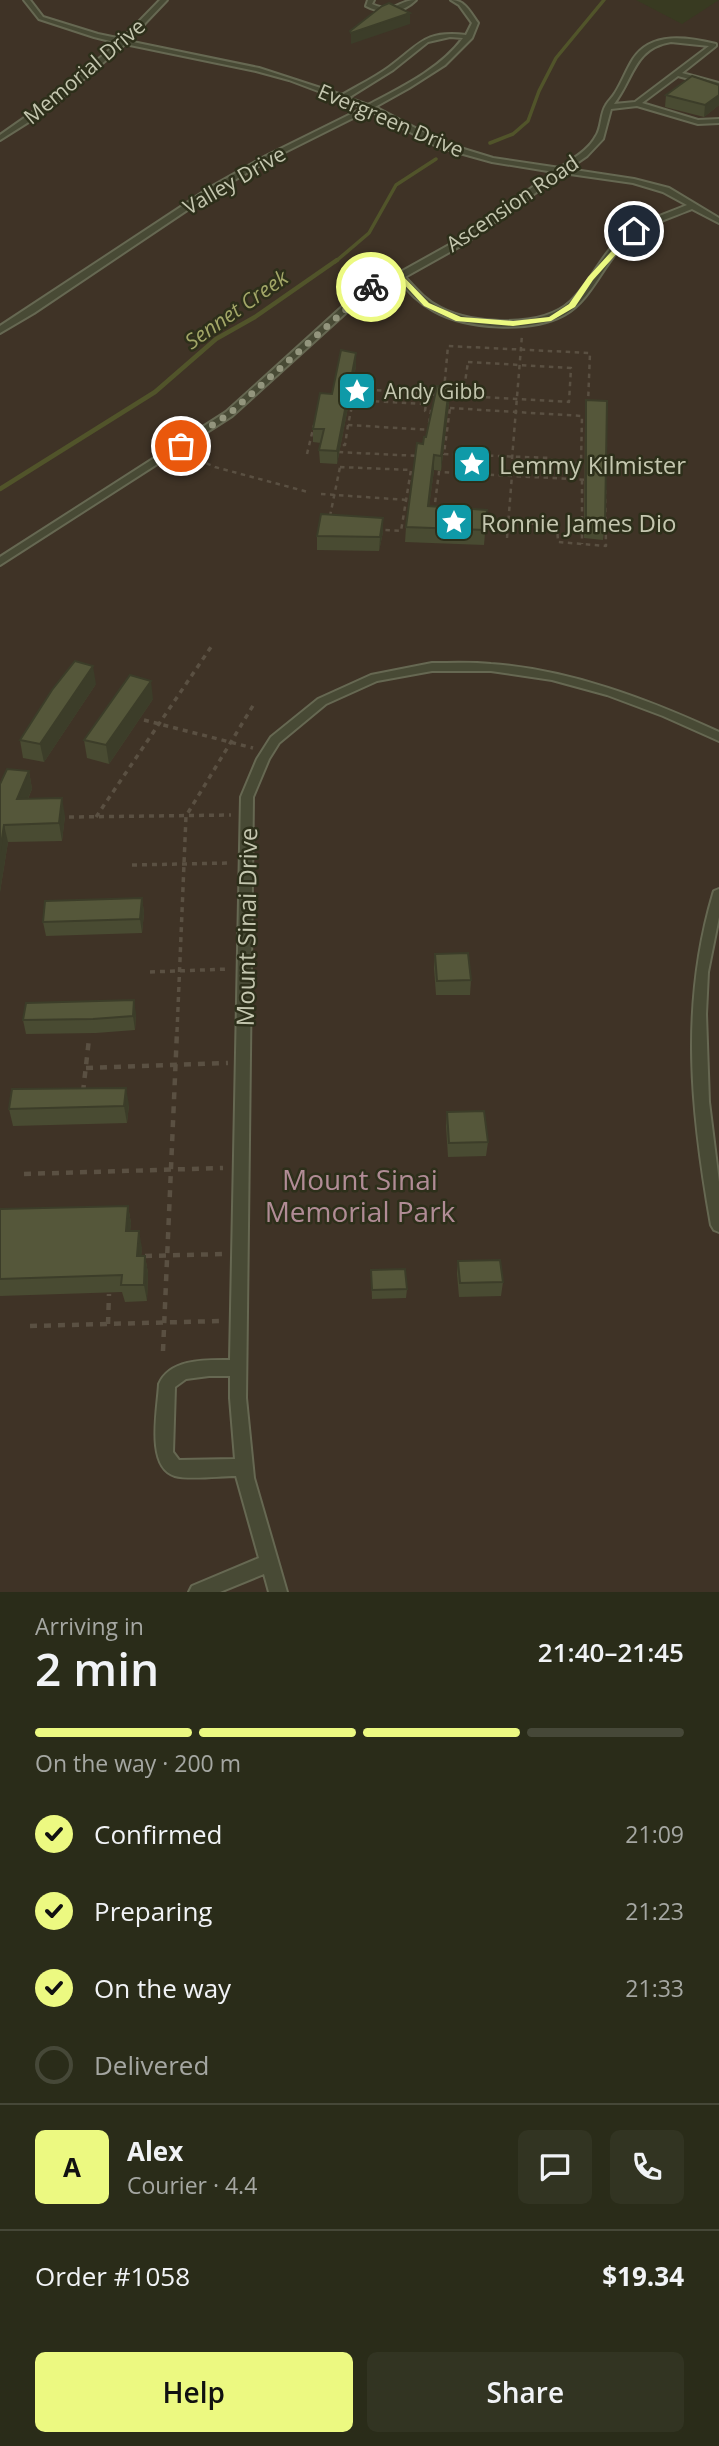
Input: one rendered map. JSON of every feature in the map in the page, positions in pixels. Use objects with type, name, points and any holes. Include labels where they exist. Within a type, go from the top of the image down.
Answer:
[{"type":"lane","name":"Evergreen Drive","points":[[27,0],[41,18],[96,36],[257,69],[344,97],[441,145],[492,160],[634,181],[666,190],[719,221]]},
{"type":"lane","name":"Memorial Drive","points":[[0,138],[43,109],[124,41],[164,0]]},
{"type":"lane","points":[[371,0],[368,5],[374,9],[386,10],[401,9],[413,0]]},
{"type":"lane","points":[[344,97],[391,69],[426,40],[450,35],[470,37],[475,23],[461,4],[454,0]]},
{"type":"lane","name":"Valley Drive","points":[[0,330],[246,170],[370,108],[432,72],[470,37]]},
{"type":"lane","name":"Ascension Road","points":[[0,562],[229,414],[367,289],[400,276],[461,242],[558,170],[584,154],[600,137],[608,107],[620,94],[637,58],[649,45],[671,40],[714,45],[677,74]]},
{"type":"lane","points":[[637,104],[677,74],[719,85]]},
{"type":"lane","points":[[608,107],[637,104],[709,123],[719,121]]},
{"type":"lane","points":[[400,276],[426,304],[459,319],[523,322],[551,319],[572,306],[590,279],[634,231],[694,205]]},
{"type":"lane","name":"Mount Sinai Drive","points":[[278,1592],[244,1467],[238,1398],[247,797],[274,741],[322,701],[366,681],[414,667],[486,666],[554,675],[616,693],[675,715],[719,737]]},
{"type":"lane","points":[[719,894],[712,913],[699,996],[700,1097],[719,1225]]},
{"type":"lane","points":[[239,1368],[182,1370],[174,1375],[167,1384],[164,1453],[169,1463],[177,1468],[244,1467]]},
{"type":"lane","points":[[198,1592],[268,1563]]},
{"type":"path","points":[[512,458],[523,322]]},
{"type":"path","points":[[345,387],[443,397],[448,346],[590,353],[588,404]]},
{"type":"path","points":[[468,362],[570,369],[569,402],[517,399],[463,396],[468,362]]},
{"type":"path","points":[[421,449],[419,456],[337,452],[338,445],[345,445],[352,406],[346,406],[348,400],[426,404],[425,411],[431,411],[427,440]]},
{"type":"path","points":[[450,408],[582,416],[581,463],[444,454],[447,431],[450,408]]},
{"type":"path","points":[[601,415],[607,416],[606,454]]},
{"type":"path","points":[[307,454],[315,417]]},
{"type":"path","points":[[348,425],[447,431]]},
{"type":"path","points":[[176,449],[215,467],[308,492]]},
{"type":"path","points":[[340,467],[411,470],[401,531],[328,527],[334,495],[340,467]]},
{"type":"path","points":[[433,519],[439,472],[594,480]]},
{"type":"path","points":[[507,538],[512,475]]},
{"type":"path","points":[[582,480],[582,544]]},
{"type":"path","points":[[483,521],[557,525],[558,542],[606,546],[605,480]]},
{"type":"path","points":[[321,494],[416,501]]},
{"type":"path","points":[[425,501],[435,502]]},
{"type":"path","points":[[96,817],[211,648]]},
{"type":"path","points":[[163,1351],[186,816],[254,704]]},
{"type":"path","points":[[144,720],[269,751]]},
{"type":"path","points":[[69,817],[247,815]]},
{"type":"path","points":[[131,865],[246,862]]},
{"type":"path","points":[[150,972],[245,969]]},
{"type":"path","points":[[83,1098],[89,1039]]},
{"type":"path","points":[[86,1068],[244,1062]]},
{"type":"path","points":[[24,1174],[242,1167]]},
{"type":"path","points":[[145,1256],[240,1253]]},
{"type":"path","points":[[108,1324],[109,1294]]},
{"type":"path","points":[[30,1326],[239,1320]]},
{"type":"green space","name":"Mount Sinai Memorial Park","points":[[0,0],[636,0],[682,24],[719,0],[719,1592],[0,1592]]},
{"type":"building","points":[[389,3],[410,13],[351,33],[350,31]]},
{"type":"building","points":[[692,76],[719,85],[719,95],[705,105],[666,95]]},
{"type":"building","points":[[341,350],[356,353],[337,451],[319,450],[324,429],[313,429],[320,393],[332,394]]},
{"type":"building","points":[[437,386],[449,387],[441,456],[434,455],[428,506],[487,510],[485,530],[406,527],[417,443],[423,444],[426,437]]},
{"type":"building","points":[[586,400],[607,401],[605,523],[586,522]]},
{"type":"building","points":[[321,514],[383,518],[380,537],[317,536]]},
{"type":"building","points":[[75,661],[93,666],[40,744],[20,740],[52,690]]},
{"type":"building","points":[[130,675],[151,681],[106,745],[84,740]]},
{"type":"building","points":[[7,769],[29,771],[17,799],[62,798],[59,823],[4,825],[0,852],[0,784]]},
{"type":"building","points":[[142,898],[140,919],[43,922],[45,901]]},
{"type":"building","points":[[468,953],[471,980],[437,981],[435,954]]},
{"type":"building","points":[[134,1000],[133,1016],[23,1020],[26,1003]]},
{"type":"building","points":[[126,1088],[124,1106],[9,1109],[12,1089]]},
{"type":"building","points":[[484,1111],[488,1142],[449,1143],[447,1112]]},
{"type":"building","points":[[128,1206],[126,1231],[139,1231],[137,1256],[145,1256],[144,1285],[121,1285],[122,1275],[0,1279],[0,1209]]},
{"type":"building","points":[[500,1260],[503,1282],[460,1283],[458,1261]]},
{"type":"building","points":[[405,1269],[407,1289],[372,1290],[371,1270]]},
{"type":"waterway","name":"Sennet Creek","points":[[490,143],[513,134],[528,121],[539,91],[556,58],[604,0]]},
{"type":"waterway","name":"Sennet Creek","points":[[335,262],[369,233],[396,185],[436,159]]},
{"type":"waterway","name":"Sennet Creek","points":[[0,489],[155,392],[216,339],[255,317],[337,260]]},
{"type":"way so far","points":[[181,446],[229,414],[371,287]]},
{"type":"place","name":"Andy Gibb","points":[[357,391]]},
{"type":"place","name":"Lemmy Kilmister","points":[[472,464]]},
{"type":"place","name":"Ronnie James Dio","points":[[454,522]]},
{"type":"route","points":[[371,287],[400,276],[426,304],[459,319],[513,323],[551,319],[572,306],[590,279],[634,231]]}]
